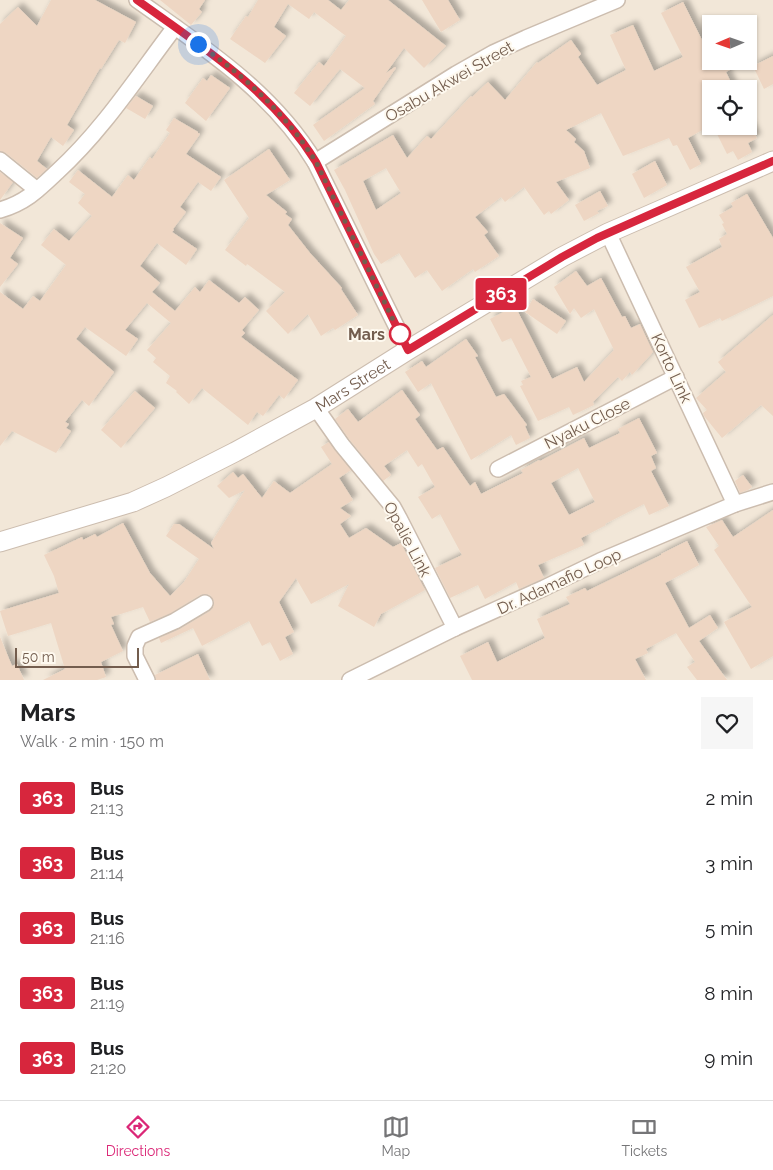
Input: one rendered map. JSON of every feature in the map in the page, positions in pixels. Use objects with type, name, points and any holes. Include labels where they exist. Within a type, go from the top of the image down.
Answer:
[{"type":"street","points":[[137,0],[210,52],[255,89],[289,124],[316,162],[408,350]]},
{"type":"street","name":"Osabu Akwei Street","points":[[316,162],[456,74],[493,53],[617,0]]},
{"type":"street","points":[[0,210],[29,198],[71,159],[94,134],[175,27]]},
{"type":"street","points":[[0,160],[37,190]]},
{"type":"street","name":"Mars Street","points":[[0,542],[106,510],[166,487],[316,408],[562,257],[608,233],[773,161]]},
{"type":"street","name":"Korto Link","points":[[608,233],[735,504]]},
{"type":"street","name":"Nyaku Close","points":[[498,469],[676,377]]},
{"type":"street","name":"Opalie Link","points":[[316,408],[357,465],[393,507],[454,628]]},
{"type":"street","name":"Dr. Adamafio Loop","points":[[350,680],[454,628],[600,561],[735,504],[773,492]]},
{"type":"street","points":[[147,680],[135,656],[135,646],[139,637],[175,621],[204,603]]},
{"type":"shaded area","points":[[0,0],[773,0],[773,680],[0,680]]},
{"type":"building","points":[[51,0],[95,0],[136,22],[125,43],[119,40],[100,68],[67,125],[74,130],[63,146],[51,137],[37,161],[47,169],[37,178],[6,153],[0,151],[0,24],[18,7],[37,26]]},
{"type":"building","points":[[160,0],[205,0],[199,9],[202,12],[191,25]]},
{"type":"building","points":[[258,0],[328,0],[341,10],[349,0],[388,0],[446,46],[424,68],[404,48],[386,73],[396,68],[373,101],[375,104],[324,141],[313,125],[365,88],[340,69],[310,106],[294,93],[319,62],[324,66],[346,36],[314,12],[309,19],[288,4],[274,27],[286,36],[265,63],[230,39],[246,16],[248,17]]},
{"type":"building","points":[[422,0],[448,0],[460,20],[441,32]]},
{"type":"building","points":[[683,2],[702,40],[702,70],[730,70],[726,72],[730,80],[702,80],[702,130],[688,138],[701,164],[690,170],[677,145],[673,146],[669,138],[623,156],[601,113],[566,130],[576,139],[574,142],[584,151],[590,168],[556,182],[569,200],[551,214],[549,211],[544,215],[524,187],[505,202],[501,197],[475,217],[488,232],[484,235],[499,256],[475,272],[473,269],[442,291],[427,270],[415,278],[399,253],[381,264],[374,254],[334,170],[393,135],[407,158],[427,136],[431,139],[471,96],[488,82],[505,100],[537,62],[571,40],[581,54],[578,57],[597,85],[626,70],[610,35],[633,25],[654,71],[683,57],[661,13]],"holes":[[[386,168],[401,193],[376,210],[363,181]]]},
{"type":"building","points":[[773,56],[773,84],[764,89],[755,70],[758,70],[758,64]]},
{"type":"building","points":[[211,75],[230,88],[206,121],[185,103],[203,78],[207,81]]},
{"type":"building","points":[[136,96],[153,106],[145,119],[126,108]]},
{"type":"building","points":[[174,118],[200,134],[186,154],[221,177],[211,191],[198,182],[180,207],[186,212],[172,232],[197,249],[186,265],[157,243],[140,266],[160,283],[152,292],[175,311],[195,287],[200,292],[209,280],[239,303],[245,297],[259,310],[242,330],[245,333],[241,337],[298,380],[284,399],[279,395],[263,416],[257,412],[248,425],[202,388],[189,404],[177,391],[166,383],[170,376],[153,362],[156,358],[147,350],[171,323],[147,303],[125,330],[138,339],[126,356],[85,327],[76,339],[114,372],[89,406],[82,400],[65,422],[69,424],[66,428],[71,431],[56,453],[12,431],[0,446],[0,292],[23,309],[33,296],[40,301],[66,265],[41,245],[54,229],[69,241],[92,216],[78,203],[85,194],[69,182],[78,170],[112,197],[128,175],[134,180],[150,157],[152,159],[170,133],[166,130]]},
{"type":"building","points":[[718,135],[755,135],[757,138],[748,143],[752,152],[738,160],[733,151],[727,154]]},
{"type":"building","points":[[269,149],[290,180],[266,195],[287,212],[285,214],[292,219],[288,225],[310,253],[342,288],[358,315],[335,330],[333,328],[321,336],[308,314],[288,334],[266,311],[285,292],[225,250],[249,218],[224,180]]},
{"type":"building","points":[[655,161],[667,185],[644,198],[632,174]]},
{"type":"building","points":[[0,172],[13,182],[0,200]]},
{"type":"building","points":[[600,191],[608,206],[597,211],[599,213],[584,221],[575,205]]},
{"type":"building","points":[[747,194],[773,238],[773,296],[722,321],[720,318],[699,328],[685,300],[700,292],[686,267],[722,247],[719,239],[727,234],[722,224],[724,223],[719,215],[733,207],[731,203]]},
{"type":"building","points":[[0,223],[23,238],[10,258],[18,264],[0,287]]},
{"type":"building","points":[[576,271],[587,286],[601,278],[622,317],[625,316],[631,328],[640,324],[653,352],[632,375],[630,372],[622,381],[618,377],[593,402],[594,405],[573,415],[569,407],[538,421],[520,386],[523,385],[521,381],[531,377],[511,338],[502,342],[490,319],[515,306],[552,379],[577,367],[584,382],[614,350],[594,309],[581,318],[574,308],[570,314],[554,287]]},
{"type":"building","points":[[533,299],[566,321],[557,334],[525,312]]},
{"type":"building","points":[[773,315],[773,416],[761,405],[722,438],[704,416],[703,413],[707,410],[696,398],[726,372],[718,362]]},
{"type":"building","points":[[466,339],[478,356],[475,357],[496,397],[504,394],[527,425],[525,426],[530,438],[516,445],[511,435],[471,460],[431,383],[418,392],[405,372],[422,361],[426,367]]},
{"type":"building","points":[[402,390],[420,415],[415,419],[437,450],[443,447],[470,486],[475,482],[481,494],[523,473],[521,470],[539,460],[584,438],[589,448],[620,433],[618,429],[639,418],[657,453],[651,456],[656,468],[651,471],[669,506],[649,515],[644,504],[605,524],[581,538],[584,545],[538,565],[544,578],[519,589],[516,582],[485,599],[478,585],[450,598],[435,568],[462,555],[440,514],[432,519],[418,497],[435,487],[422,464],[418,467],[407,450],[384,466],[391,475],[383,481],[335,419],[348,409],[358,422]],"holes":[[[578,468],[595,502],[569,515],[551,483]]]},
{"type":"building","points":[[135,391],[155,408],[121,448],[101,430]]},
{"type":"building","points":[[329,442],[351,470],[339,478],[353,500],[340,508],[351,516],[340,524],[349,538],[366,528],[393,547],[401,543],[425,590],[381,614],[374,627],[338,606],[349,584],[311,604],[296,578],[279,602],[294,632],[285,637],[293,654],[280,661],[270,642],[262,646],[249,621],[202,646],[193,628],[161,643],[159,638],[180,629],[213,608],[213,599],[210,595],[205,594],[200,595],[171,613],[150,622],[143,607],[111,617],[114,624],[111,625],[123,651],[101,662],[106,677],[97,680],[43,680],[65,669],[51,623],[8,636],[0,611],[59,593],[54,576],[44,555],[82,537],[83,540],[95,534],[97,537],[123,523],[150,573],[170,596],[184,582],[199,559],[166,536],[174,524],[179,524],[214,549],[211,543],[245,490],[229,498],[217,486],[233,472],[238,478],[243,474],[262,498],[274,481],[290,493],[332,464],[321,447]]},
{"type":"building","points":[[743,475],[752,487],[740,493],[735,481]]},
{"type":"building","points":[[773,510],[773,656],[751,669],[724,622],[752,607],[714,550],[719,546],[706,527],[722,520],[733,537]]},
{"type":"building","points":[[687,541],[699,565],[665,583],[689,628],[710,615],[718,628],[699,641],[727,680],[697,680],[687,667],[695,662],[676,633],[646,649],[648,653],[635,659],[646,680],[472,680],[460,656],[488,642],[497,662],[545,638],[537,619],[570,604],[566,597],[585,588],[587,591]]},
{"type":"building","points":[[0,637],[12,666],[17,664],[24,680],[0,680]]},
{"type":"building","points":[[198,654],[210,680],[156,680],[155,675]]},
{"type":"bus line","name":"363","points":[[137,0],[210,52],[255,89],[289,124],[316,162],[408,350],[597,238],[773,161]]},
{"type":"place","name":"Mars","points":[[400,334]]},
{"type":"route","points":[[198,44],[255,89],[289,124],[308,150],[316,162],[400,334]]}]
